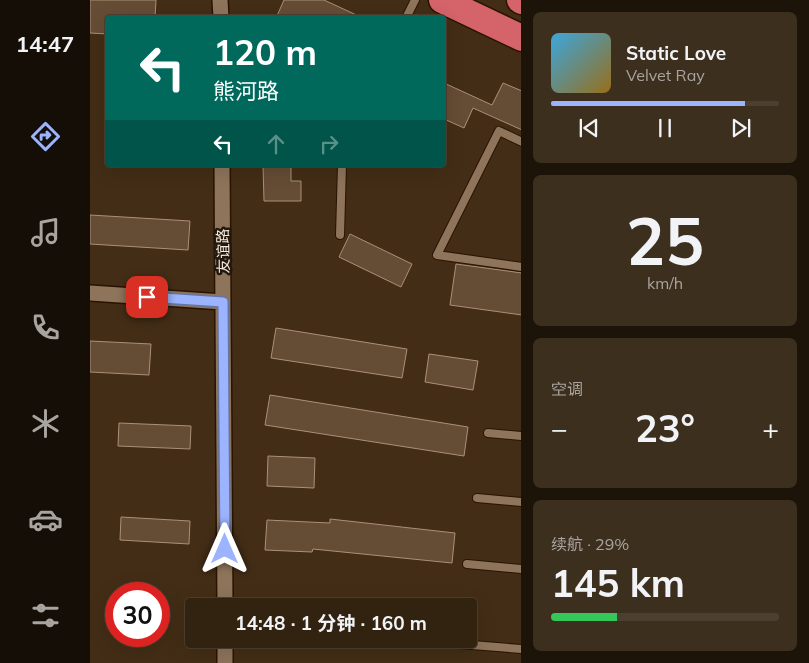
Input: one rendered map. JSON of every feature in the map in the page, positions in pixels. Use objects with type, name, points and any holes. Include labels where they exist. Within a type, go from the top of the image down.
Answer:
[{"type":"highway","points":[[442,0],[521,38]]},
{"type":"highway","points":[[480,0],[521,20]]},
{"type":"street","points":[[220,0],[220,15]]},
{"type":"street","name":"友谊路","points":[[222,167],[225,598]]},
{"type":"street","points":[[90,293],[223,302]]},
{"type":"street","points":[[225,648],[225,663]]},
{"type":"lane","points":[[408,15],[415,0]]},
{"type":"lane","points":[[521,142],[499,132],[437,255],[521,267]]},
{"type":"lane","points":[[340,235],[342,167]]},
{"type":"lane","points":[[488,433],[521,436]]},
{"type":"lane","points":[[476,498],[521,502]]},
{"type":"lane","points":[[468,564],[521,568]]},
{"type":"lane","points":[[477,645],[521,649]]},
{"type":"building","points":[[90,0],[156,0],[155,15],[105,15],[105,34],[90,33]]},
{"type":"building","points":[[284,0],[324,0],[356,15],[277,15]]},
{"type":"building","points":[[503,83],[521,91],[521,130],[473,108],[464,128],[446,120],[446,84],[492,105]]},
{"type":"building","points":[[263,167],[291,167],[291,181],[301,181],[301,201],[264,201]]},
{"type":"building","points":[[90,215],[190,221],[188,250],[90,244]]},
{"type":"building","points":[[350,234],[412,264],[401,287],[339,257]]},
{"type":"building","points":[[456,264],[521,273],[521,315],[450,305]]},
{"type":"building","points":[[276,328],[407,349],[402,378],[271,358]]},
{"type":"building","points":[[90,341],[151,344],[149,375],[90,372]]},
{"type":"building","points":[[429,354],[478,361],[473,390],[425,382]]},
{"type":"building","points":[[270,395],[468,427],[464,456],[265,425]]},
{"type":"building","points":[[119,423],[191,426],[190,449],[118,446]]},
{"type":"building","points":[[268,456],[315,458],[314,488],[267,486]]},
{"type":"building","points":[[121,517],[190,521],[189,544],[120,540]]},
{"type":"building","points":[[330,519],[455,533],[452,563],[313,549],[312,552],[265,550],[267,520],[330,523]]},
{"type":"route","points":[[147,297],[223,302],[225,549]]}]
